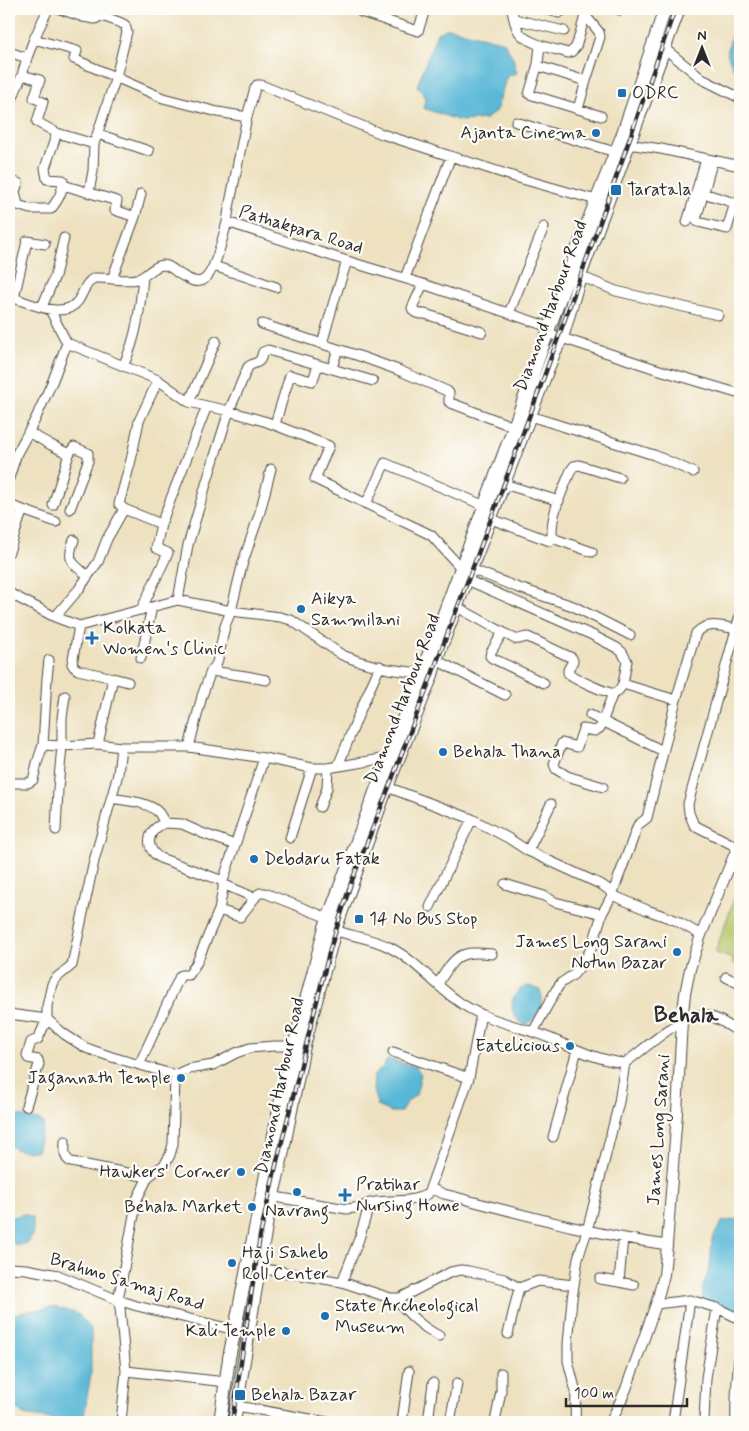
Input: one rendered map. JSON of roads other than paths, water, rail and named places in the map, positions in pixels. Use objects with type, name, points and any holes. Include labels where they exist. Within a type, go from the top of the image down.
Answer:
[{"type":"highway","name":"Diamond Harbour Road","points":[[234,1422],[259,1268],[267,1195],[284,1085],[329,925],[387,758],[427,673],[436,660],[457,607],[485,506],[596,200],[622,136],[665,9]]},
{"type":"highway","name":"Diamond Harbour Road","points":[[220,1422],[235,1330],[304,1046],[329,925],[387,788],[427,673],[490,520],[554,353],[562,338],[580,276],[679,9]]},
{"type":"main road","name":"James Long Sarani","points":[[611,1422],[626,1389],[656,1304],[664,1275],[685,994],[690,969],[701,935],[738,844]]},
{"type":"street","points":[[9,108],[34,39],[48,9]]},
{"type":"street","points":[[60,9],[84,13],[96,19],[99,17],[100,12],[125,25],[127,32],[116,77],[94,144],[93,170],[89,192]]},
{"type":"street","points":[[512,9],[518,30],[522,36],[540,45],[568,53],[576,47],[586,12]]},
{"type":"street","points":[[545,9],[559,13],[565,9]]},
{"type":"street","points":[[361,12],[418,31],[429,10]]},
{"type":"street","points":[[578,109],[600,37],[599,32],[586,12]]},
{"type":"street","points":[[514,19],[564,31]]},
{"type":"street","points":[[34,39],[77,52],[74,59],[163,98],[218,112],[247,116]]},
{"type":"street","points":[[540,45],[538,64],[529,94],[601,116]]},
{"type":"street","points":[[664,48],[702,79],[740,98]]},
{"type":"street","points":[[9,52],[27,58]]},
{"type":"street","points":[[538,64],[545,68],[586,80]]},
{"type":"street","points":[[22,75],[40,80],[34,98],[43,102],[37,122],[58,133],[94,144]]},
{"type":"street","points":[[228,222],[247,116],[257,85],[382,134],[516,177],[596,200]]},
{"type":"street","points":[[516,122],[615,152]]},
{"type":"street","points":[[9,181],[18,183],[16,192],[18,205],[30,209],[51,209],[60,197],[63,185],[63,180],[47,179],[45,168],[58,133]]},
{"type":"street","points":[[98,134],[149,150]]},
{"type":"street","points":[[628,144],[740,166]]},
{"type":"street","points":[[405,278],[450,156]]},
{"type":"street","points":[[704,193],[735,203],[727,230],[696,221],[704,193],[709,159]]},
{"type":"street","points":[[687,222],[709,159]]},
{"type":"street","points":[[63,185],[117,201],[115,210],[136,218]]},
{"type":"street","points":[[112,279],[136,218],[141,194]]},
{"type":"street","name":"Pathakpara Road","points":[[214,266],[228,222],[509,313],[562,338],[652,368],[740,394]]},
{"type":"street","points":[[509,313],[544,228]]},
{"type":"street","points":[[64,238],[46,309],[67,343],[158,380],[189,402],[275,424],[329,446],[315,479],[432,535],[467,572],[622,652],[627,661],[623,684],[613,694],[600,728],[595,731],[583,729],[577,747],[562,743],[554,764],[556,769],[567,776],[603,787]]},
{"type":"street","points":[[45,244],[27,241],[12,298],[46,309],[69,309],[76,304],[88,282],[94,278],[128,280],[143,277],[155,267],[161,265],[168,266],[178,274],[194,282],[200,281],[209,275],[214,266],[276,287]]},
{"type":"street","points":[[322,344],[347,261]]},
{"type":"street","points":[[580,276],[616,291],[718,315]]},
{"type":"street","points":[[123,366],[130,352],[136,330],[143,277]]},
{"type":"street","points":[[423,284],[412,308],[413,311],[482,332]]},
{"type":"street","points":[[262,324],[398,370],[447,391],[449,393],[449,402],[451,403],[514,427]]},
{"type":"street","points":[[189,402],[216,340]]},
{"type":"street","points":[[9,478],[17,453],[35,420],[67,343]]},
{"type":"street","points":[[332,368],[338,349]]},
{"type":"street","points":[[178,600],[188,545],[229,411],[248,367],[251,364],[258,363],[263,352],[268,350],[373,381]]},
{"type":"street","points":[[275,424],[296,358]]},
{"type":"street","points":[[290,375],[312,381],[314,380],[318,365]]},
{"type":"street","points":[[158,380],[139,421],[119,504],[124,509],[161,524]]},
{"type":"street","points":[[142,610],[168,553],[156,548],[161,524],[207,406]]},
{"type":"street","points":[[530,416],[654,455],[692,472]]},
{"type":"street","points":[[28,432],[69,454]]},
{"type":"street","points":[[54,505],[69,454],[74,447],[88,453],[88,461],[70,509]]},
{"type":"street","points":[[366,504],[385,463],[485,506]]},
{"type":"street","points":[[592,552],[555,539],[552,535],[553,521],[559,501],[574,466],[579,465],[620,478]]},
{"type":"street","points":[[189,747],[202,696],[211,672],[216,665],[225,626],[232,611],[243,562],[260,512],[271,469]]},
{"type":"street","points":[[504,484],[559,501]]},
{"type":"street","points":[[9,505],[56,522]]},
{"type":"street","points":[[55,617],[79,589],[98,562],[107,539],[124,509]]},
{"type":"street","points":[[9,552],[24,510]]},
{"type":"street","points":[[490,520],[550,541]]},
{"type":"street","points":[[74,540],[70,552],[72,561],[74,565],[88,576]]},
{"type":"street","points":[[467,572],[573,606],[630,635]]},
{"type":"street","points":[[9,593],[55,617],[79,626],[178,600],[291,620],[342,655],[401,671],[427,673]]},
{"type":"street","points":[[141,658],[152,607]]},
{"type":"street","points":[[457,607],[519,640],[528,637],[572,658],[573,661],[568,670],[572,676],[613,694]]},
{"type":"street","points":[[738,844],[694,825],[689,813],[688,804],[740,615]]},
{"type":"street","points":[[533,1032],[561,983],[583,963],[592,947],[602,914],[612,895],[638,825],[647,818],[676,700],[696,633],[706,626],[716,625],[736,629]]},
{"type":"street","points":[[79,626],[72,664],[74,667],[78,670],[128,682]]},
{"type":"street","points":[[503,632],[490,656],[544,683]]},
{"type":"street","points":[[9,784],[28,783],[33,780],[42,745],[46,678],[49,660]]},
{"type":"street","points":[[436,660],[505,696]]},
{"type":"street","points":[[338,766],[380,666]]},
{"type":"street","points":[[211,672],[266,680]]},
{"type":"street","points":[[98,744],[113,678]]},
{"type":"street","points":[[623,684],[676,700]]},
{"type":"street","points":[[56,830],[62,718],[65,696]]},
{"type":"street","points":[[590,715],[663,750]]},
{"type":"street","points":[[42,745],[98,744],[120,747],[189,747],[264,758],[312,768],[328,768],[387,758]]},
{"type":"street","points":[[26,1106],[39,1064],[38,1060],[28,1058],[27,1055],[31,1042],[38,1039],[47,1019],[47,1006],[52,984],[55,979],[72,966],[94,861],[118,774],[120,747]]},
{"type":"street","points":[[139,1065],[180,976],[189,976],[219,910],[223,882],[264,758]]},
{"type":"street","points":[[290,838],[312,768]]},
{"type":"street","points":[[320,807],[326,788],[328,768]]},
{"type":"street","points":[[387,788],[472,819],[528,851],[602,885],[612,895],[675,920],[701,935]]},
{"type":"street","points":[[111,798],[149,806],[160,814],[165,823]]},
{"type":"street","points":[[528,851],[551,804]]},
{"type":"street","points":[[430,907],[472,819]]},
{"type":"street","points":[[235,845],[182,824],[165,823],[156,828],[149,839],[150,849],[160,858],[223,882],[255,898]]},
{"type":"street","points":[[505,884],[544,896],[555,902],[602,914]]},
{"type":"street","points":[[219,910],[240,917],[257,894],[265,893],[329,925],[389,947],[408,958],[455,999],[481,1014],[577,1050],[615,1062],[625,1062],[682,1021],[694,1015],[708,1016],[740,1033]]},
{"type":"street","points":[[438,984],[450,964],[461,954],[477,952],[492,954]]},
{"type":"street","points":[[726,977],[740,984]]},
{"type":"street","points":[[267,1195],[347,1209],[378,1201],[420,1199],[428,1194],[469,1078],[481,1014]]},
{"type":"street","points":[[9,1017],[47,1019],[64,1034],[86,1048],[175,1075],[188,1069],[213,1066],[236,1053],[250,1048],[294,1046]]},
{"type":"street","points":[[553,1137],[577,1050]]},
{"type":"street","points":[[393,1052],[469,1078]]},
{"type":"street","points":[[575,1422],[577,1397],[568,1361],[574,1286],[578,1258],[587,1230],[619,1102],[625,1062]]},
{"type":"street","points":[[121,1422],[126,1371],[118,1300],[137,1199],[148,1177],[165,1164],[170,1156],[175,1075]]},
{"type":"street","points":[[65,1141],[65,1156],[71,1162],[148,1177]]},
{"type":"street","points":[[430,1188],[444,1194],[587,1230],[667,1245]]},
{"type":"street","points":[[342,1282],[359,1239],[370,1203]]},
{"type":"street","points":[[620,1282],[624,1238]]},
{"type":"street","name":"Brahmo Samaj Road","points":[[9,1268],[58,1275],[118,1300],[235,1330]]},
{"type":"street","points":[[259,1268],[342,1282],[390,1298],[400,1298],[451,1272],[461,1270],[504,1279],[519,1288]]},
{"type":"street","points":[[600,1279],[634,1284]]},
{"type":"street","points":[[519,1288],[538,1281],[574,1286]]},
{"type":"street","points":[[508,1334],[519,1288]]},
{"type":"street","points":[[395,1298],[410,1316],[439,1336]]},
{"type":"street","points":[[656,1304],[690,1300],[718,1308],[740,1319]]},
{"type":"street","points":[[673,1422],[690,1300]]},
{"type":"street","points":[[704,1421],[706,1378],[718,1308]]},
{"type":"street","points":[[736,1422],[735,1401],[740,1351]]},
{"type":"street","points":[[126,1371],[226,1382]]},
{"type":"street","points":[[402,1422],[409,1371]]},
{"type":"street","points":[[495,1422],[501,1391],[501,1373]]},
{"type":"street","points":[[428,1422],[433,1383]]},
{"type":"street","points":[[450,1422],[457,1383]]},
{"type":"street","points":[[237,1406],[297,1419],[327,1422]]},
{"type":"water","points":[[740,19],[740,71],[733,68],[727,53],[731,38]]},
{"type":"water","points":[[449,28],[504,42],[513,58],[517,73],[507,76],[496,111],[486,119],[460,121],[423,108],[426,98],[417,86],[437,33]]},
{"type":"water","points":[[529,986],[540,990],[542,1006],[535,1018],[526,1025],[517,1019],[512,1009],[512,1003],[516,993]]},
{"type":"water","points":[[388,1059],[416,1067],[421,1074],[416,1095],[407,1102],[401,1112],[390,1112],[378,1106],[373,1091],[374,1075]]},
{"type":"water","points":[[12,1114],[44,1123],[37,1151],[19,1150],[9,1145],[9,1123]]},
{"type":"water","points":[[24,1214],[33,1218],[33,1233],[28,1243],[16,1246],[9,1237],[9,1218]]},
{"type":"water","points":[[740,1219],[740,1312],[735,1312],[702,1303],[703,1287],[710,1267],[712,1239],[722,1222]]},
{"type":"water","points":[[55,1307],[78,1314],[91,1329],[91,1373],[83,1422],[23,1415],[18,1410],[11,1394],[12,1315]]},
{"type":"railway","points":[[232,1422],[260,1236],[330,949],[351,883],[541,385],[675,9]]},
{"type":"place","name":"ODRC","points":[[622,93]]},
{"type":"place","name":"Ajanta Cinema","points":[[596,133]]},
{"type":"place","name":"Taratala","points":[[616,190]]},
{"type":"place","name":"Aikya Sammilani","points":[[301,609]]},
{"type":"place","name":"Kolkata Women's Clinic","points":[[92,638]]},
{"type":"place","name":"Behala Thana","points":[[443,752]]},
{"type":"place","name":"Debdaru Fatak","points":[[254,859]]},
{"type":"place","name":"14 No Bus Stop","points":[[359,919]]},
{"type":"place","name":"James Long Sarani Notun Bazar","points":[[677,952]]},
{"type":"place","name":"Eatelicious","points":[[570,1046]]},
{"type":"place","name":"Jagannath Temple","points":[[181,1078]]},
{"type":"place","name":"Hawkers' Corner","points":[[241,1172]]},
{"type":"place","name":"Navrang","points":[[297,1192]]},
{"type":"place","name":"Pratihar Nursing Home","points":[[345,1195]]},
{"type":"place","name":"Behala Market","points":[[252,1207]]},
{"type":"place","name":"Haji Saheb Roll Center","points":[[232,1263]]},
{"type":"place","name":"State Archeological Museum","points":[[325,1316]]},
{"type":"place","name":"Kali Temple","points":[[286,1331]]},
{"type":"place","name":"Behala Bazar","points":[[240,1395]]},
{"type":"district","name":"Behala","points":[[686,1016]]}]
